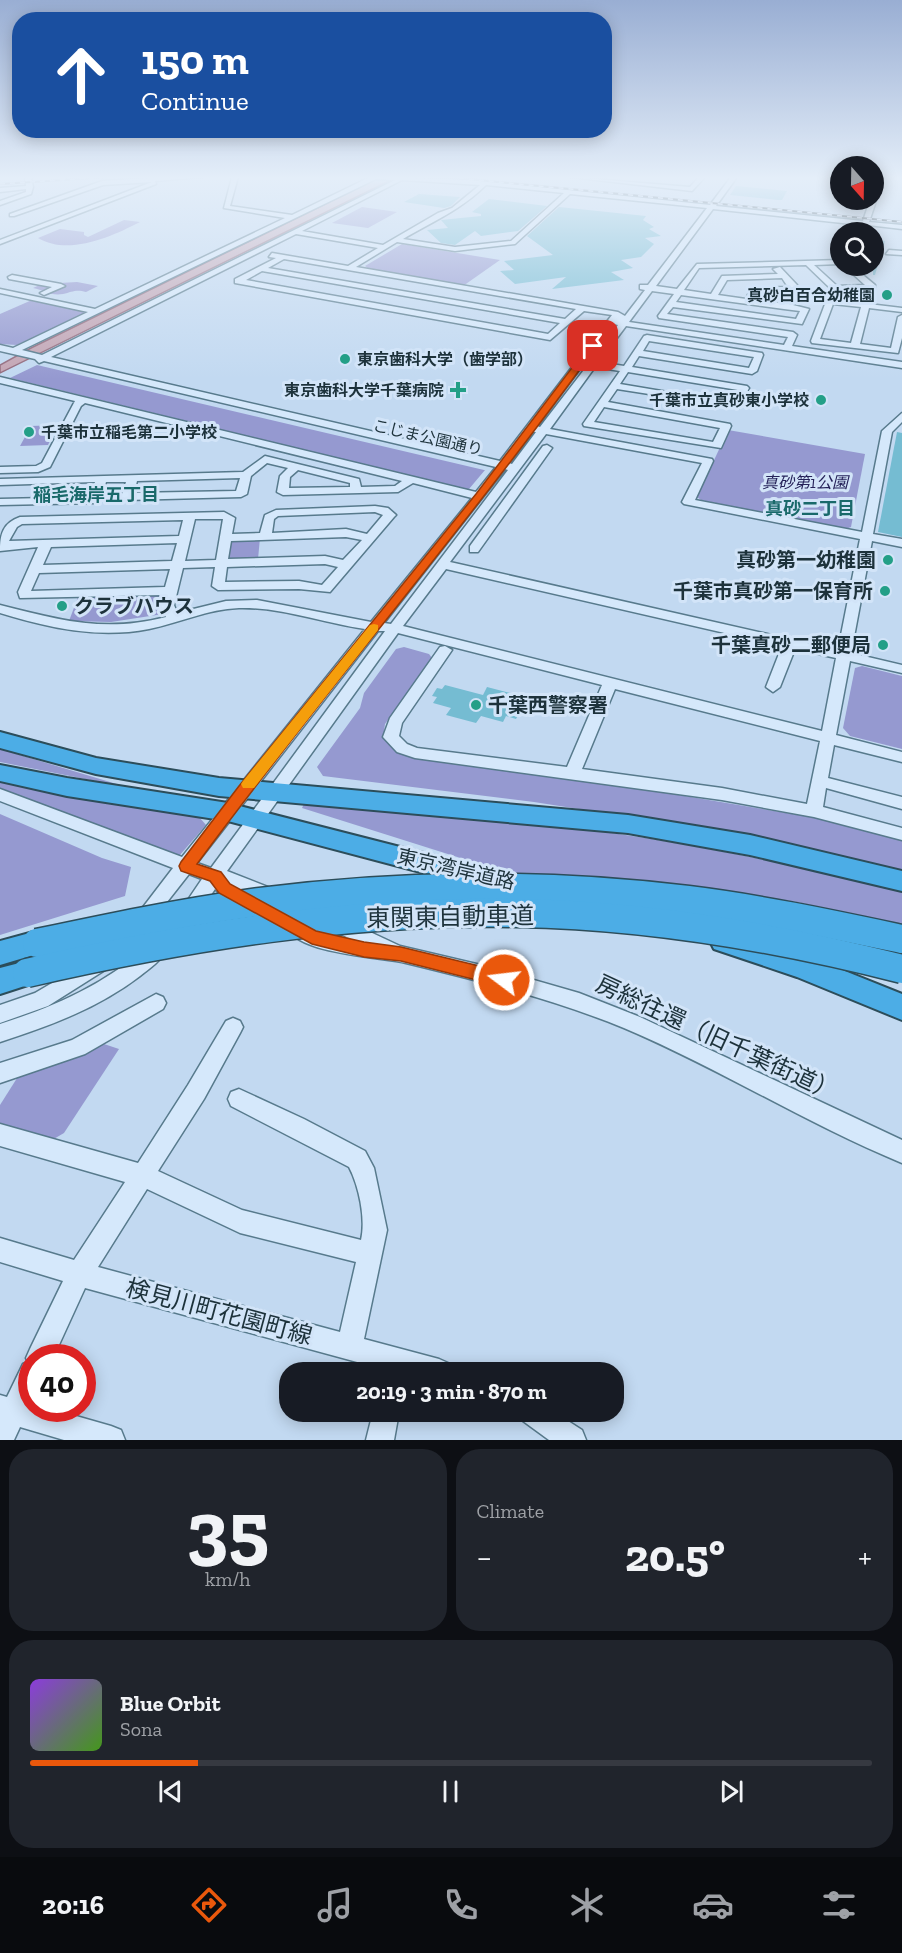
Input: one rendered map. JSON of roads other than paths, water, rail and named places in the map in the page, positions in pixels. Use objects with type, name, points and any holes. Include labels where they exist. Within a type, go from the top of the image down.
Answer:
[{"type":"highway","points":[[0,740],[112,769],[244,790],[628,824],[750,845],[902,881]]},
{"type":"highway","name":"東京湾岸道路","points":[[0,773],[67,787],[228,812],[447,869],[622,909],[805,968],[902,1007]]},
{"type":"highway","name":"東関東自動車道","points":[[0,953],[158,917],[239,904],[348,893],[452,887],[556,890],[694,901],[812,918],[902,939]]},
{"type":"highway","name":"東関東自動車道","points":[[14,977],[126,951],[256,929],[348,920],[487,913],[587,916],[699,928],[811,947],[902,969]]},
{"type":"street","points":[[5,351],[96,311],[236,244]]},
{"type":"street","points":[[40,360],[270,244]]},
{"type":"street","points":[[367,244],[384,247]]},
{"type":"street","points":[[349,268],[389,244]]},
{"type":"street","points":[[424,244],[455,249],[501,244]]},
{"type":"street","points":[[0,1014],[57,992],[110,954],[131,935],[479,496],[581,362],[672,258],[681,244]]},
{"type":"street","points":[[228,248],[582,308],[619,320],[902,363]]},
{"type":"street","points":[[889,252],[902,253]]},
{"type":"street","points":[[692,258],[830,253]]},
{"type":"street","points":[[764,256],[794,285],[784,307]]},
{"type":"street","points":[[283,257],[238,280],[550,337],[582,308]]},
{"type":"street","points":[[788,346],[793,335],[662,316],[697,266],[830,262]]},
{"type":"street","points":[[808,263],[835,288],[872,286],[860,276]]},
{"type":"street","points":[[261,269],[566,322]]},
{"type":"street","points":[[327,305],[378,273]]},
{"type":"street","points":[[713,297],[724,278],[784,276]]},
{"type":"street","points":[[12,278],[61,286],[44,293]]},
{"type":"street","points":[[645,288],[805,309],[799,322],[670,304]]},
{"type":"street","points":[[748,302],[754,291],[791,290]]},
{"type":"street","points":[[0,291],[125,317]]},
{"type":"street","points":[[443,318],[480,291]]},
{"type":"street","points":[[902,310],[829,302],[815,340],[835,348],[902,363]]},
{"type":"street","points":[[855,346],[866,305]]},
{"type":"street","points":[[788,346],[835,348],[855,346],[895,351],[902,317]]},
{"type":"street","points":[[0,1034],[68,1011],[98,995],[135,970],[168,939],[216,877],[274,793],[442,564],[593,364],[619,320]]},
{"type":"street","points":[[602,404],[726,426],[717,446],[588,424],[647,338],[759,355],[752,371],[637,353]]},
{"type":"street","points":[[724,350],[729,338]]},
{"type":"street","name":"こじま公園通り","points":[[5,351],[515,469]]},
{"type":"street","points":[[581,362],[744,388],[736,406],[614,386]]},
{"type":"street","points":[[2,381],[479,496]]},
{"type":"street","points":[[0,470],[38,469],[46,465],[77,404],[84,400]]},
{"type":"street","points":[[614,443],[634,410]]},
{"type":"street","points":[[814,811],[887,431],[902,416]]},
{"type":"street","points":[[529,428],[708,460],[688,502],[902,543]]},
{"type":"street","points":[[474,549],[547,448]]},
{"type":"street","points":[[133,478],[128,497],[241,494],[246,475],[266,459],[355,481],[356,491]]},
{"type":"street","points":[[296,467],[285,476],[283,492],[398,489],[410,480]]},
{"type":"street","points":[[0,482],[246,475]]},
{"type":"street","points":[[0,502],[94,500],[102,479]]},
{"type":"street","points":[[0,546],[12,525],[20,521],[228,516],[218,586],[299,585],[321,590],[325,589],[390,515],[375,509],[276,513],[269,517],[265,536]]},
{"type":"street","points":[[173,618],[167,605],[190,516]]},
{"type":"street","points":[[226,538],[346,533],[370,538]]},
{"type":"street","points":[[0,546],[183,539]]},
{"type":"street","points":[[46,544],[24,592],[25,595],[171,591]]},
{"type":"street","points":[[34,569],[325,560],[347,565]]},
{"type":"street","points":[[442,564],[902,669]]},
{"type":"street","points":[[0,609],[47,624],[86,630],[130,628],[237,604],[291,608],[827,743],[902,767]]},
{"type":"street","points":[[392,632],[445,650],[609,687]]},
{"type":"street","points":[[773,687],[790,643]]},
{"type":"street","points":[[445,650],[395,722],[391,737],[402,748],[415,753],[722,794],[814,811],[902,834]]},
{"type":"street","points":[[572,773],[609,687]]},
{"type":"street","points":[[827,743],[902,757]]},
{"type":"street","points":[[820,781],[902,803]]},
{"type":"street","points":[[0,795],[187,866]]},
{"type":"street","name":"房総往還（旧千葉街道）","points":[[187,866],[216,877],[225,888],[312,937],[364,950],[401,954],[485,974],[633,1023],[902,1152]]},
{"type":"street","points":[[0,1073],[78,1047],[106,1034],[156,1004]]},
{"type":"street","points":[[46,1344],[79,1274],[144,1176],[233,1027]]},
{"type":"street","points":[[239,1099],[296,1126],[357,1160],[366,1176],[375,1230],[349,1347]]},
{"type":"street","points":[[0,1135],[144,1176],[240,1221],[371,1254]]},
{"type":"street","name":"検見川町花園町線","points":[[0,1250],[79,1274],[349,1347],[385,1362]]},
{"type":"street","points":[[0,1439],[6,1410],[18,1393]]},
{"type":"street","points":[[6,1410],[111,1440]]},
{"type":"street","points":[[380,1440],[384,1422]]},
{"type":"street","points":[[546,1422],[572,1440]]},
{"type":"place","name":"真砂白百合幼稚園","points":[[887,295]]},
{"type":"place","name":"東京歯科大学（歯学部）","points":[[345,359]]},
{"type":"place","name":"東京歯科大学千葉病院","points":[[458,390]]},
{"type":"place","name":"千葉市立真砂東小学校","points":[[821,400]]},
{"type":"place","name":"千葉市立稲毛第二小学校","points":[[29,432]]},
{"type":"place","name":"真砂第一幼稚園","points":[[888,560]]},
{"type":"place","name":"千葉市真砂第一保育所","points":[[885,591]]},
{"type":"place","name":"クラブハウス","points":[[62,606]]},
{"type":"place","name":"千葉真砂二郵便局","points":[[883,645]]},
{"type":"place","name":"千葉西警察署","points":[[476,705]]},
{"type":"district","name":"稲毛海岸五丁目","points":[[96,495]]},
{"type":"district","name":"真砂二丁目","points":[[810,509]]},
{"type":"park label","name":"真砂第1公園","points":[[805,482]]}]
